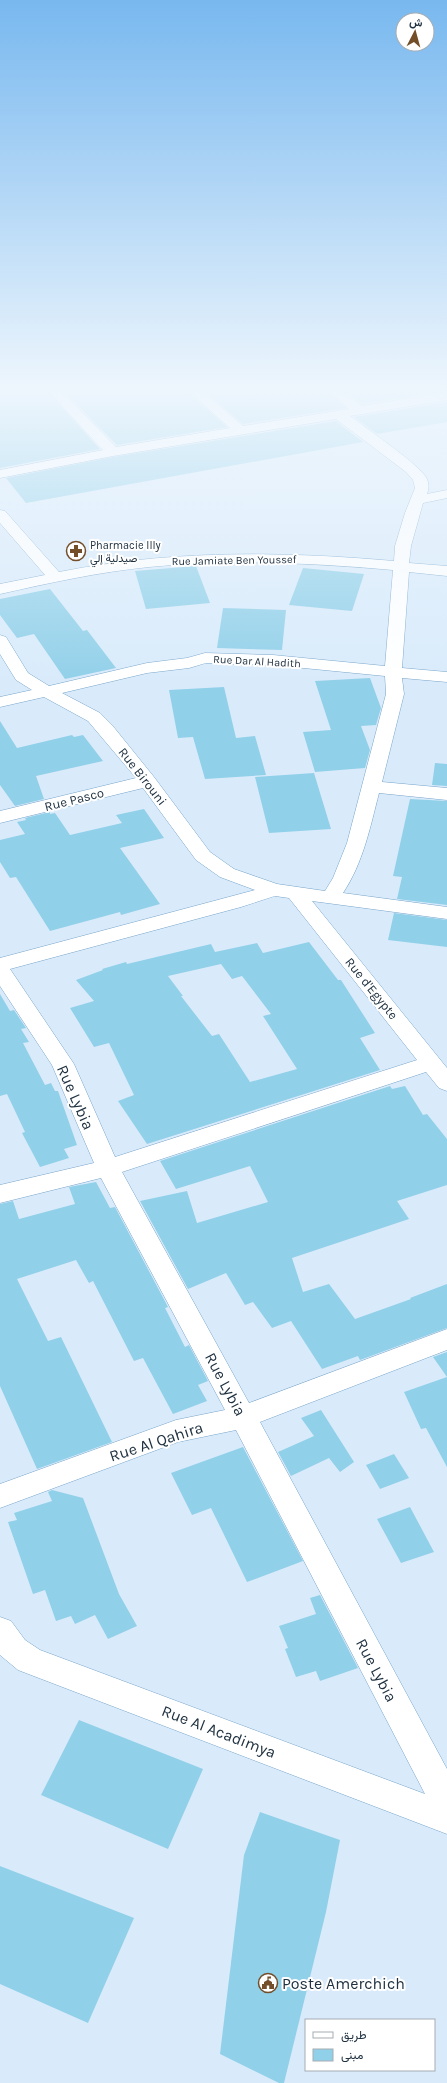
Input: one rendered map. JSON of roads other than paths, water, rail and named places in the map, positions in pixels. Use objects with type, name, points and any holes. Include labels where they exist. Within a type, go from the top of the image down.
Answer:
[{"type":"street","points":[[330,898],[343,878],[357,843],[395,694],[394,672],[400,567],[403,546],[412,514],[422,489]]},
{"type":"street","points":[[418,500],[447,494]]},
{"type":"street","points":[[0,514],[54,576]]},
{"type":"street","name":"Rue Jamiate Ben Youssef","points":[[0,589],[54,576],[147,562],[192,558],[277,557],[447,571]]},
{"type":"street","name":"Rue Birouni","points":[[0,640],[22,676],[47,692],[94,717],[148,781],[203,856],[226,873],[274,890],[296,894],[447,913]]},
{"type":"street","name":"Rue Dar Al Hadith","points":[[0,702],[147,668],[190,663],[205,658],[273,660],[447,677]]},
{"type":"street","name":"Rue Pasco","points":[[0,817],[148,781]]},
{"type":"street","points":[[372,787],[447,794]]},
{"type":"street","points":[[0,966],[234,903],[274,890]]},
{"type":"street","name":"Rue d'Egypte","points":[[296,894],[447,1083]]},
{"type":"street","name":"Rue Lybia","points":[[0,970],[63,1064],[108,1168],[243,1417],[447,1802]]},
{"type":"street","points":[[0,1194],[108,1168],[431,1062]]},
{"type":"street","name":"Rue Al Qahira","points":[[0,1496],[176,1431],[243,1417],[447,1339]]},
{"type":"street","name":"Rue Al Acadimya","points":[[0,1631],[14,1650],[29,1660],[447,1818]]},
{"type":"place","name":"Pharmacie Illy صيدلية إلي","points":[[76,551]]},
{"type":"place","name":"Poste Amerchich","points":[[268,1983]]}]
